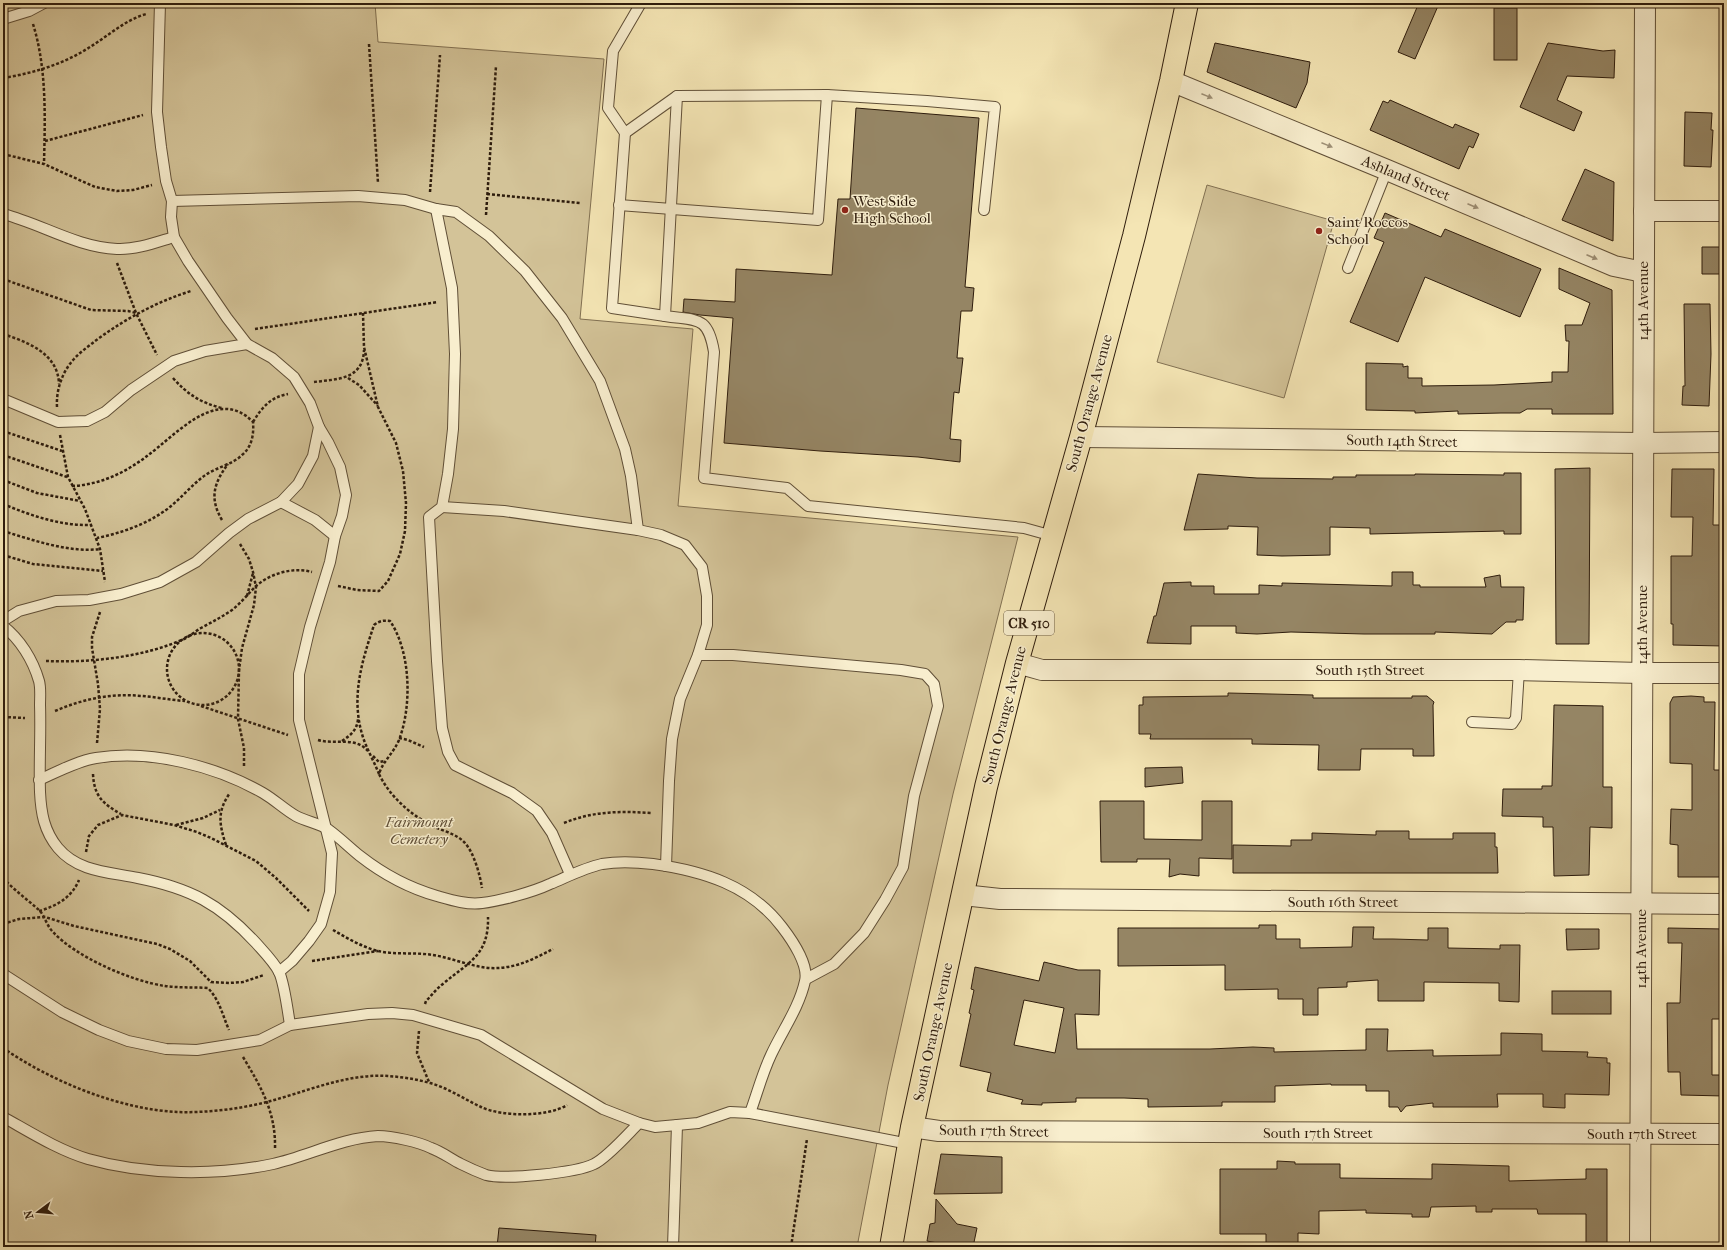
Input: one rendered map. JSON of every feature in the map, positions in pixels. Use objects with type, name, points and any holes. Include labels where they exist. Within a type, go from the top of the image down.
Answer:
[{"type":"main road","name":"South Orange Avenue","points":[[891,1247],[910,1136],[986,787],[1017,663],[1081,437],[1134,236],[1171,81],[1187,3]]},
{"type":"street","name":"14th Avenue","points":[[1640,1247],[1641,673],[1645,3]]},
{"type":"street","name":"Ashland Street","points":[[1171,81],[1614,266],[1643,272]]},
{"type":"street","points":[[1644,211],[1724,211]]},
{"type":"street","name":"South 14th Street","points":[[1081,437],[1643,443],[1724,442]]},
{"type":"street","name":"South 15th Street","points":[[1017,663],[1042,670],[1519,670],[1641,673],[1724,673]]},
{"type":"street","name":"South 16th Street","points":[[963,895],[1000,899],[1724,904]]},
{"type":"street","name":"South 17th Street","points":[[910,1136],[947,1132],[1724,1134]]},
{"type":"lane","points":[[3,19],[29,11],[44,3]]},
{"type":"lane","points":[[641,3],[613,51],[608,108],[625,133],[612,308],[700,322],[709,331],[714,352],[704,478],[787,488],[808,506],[1024,528],[1053,536]]},
{"type":"lane","points":[[160,6],[157,112],[166,181],[172,201],[174,237],[205,287],[247,344],[272,358],[294,377],[310,403],[318,427],[328,442],[340,466],[346,495],[330,562],[310,627],[299,674],[299,720],[332,853],[330,892],[321,924],[292,961],[279,972]]},
{"type":"lane","points":[[625,133],[677,96],[827,95],[995,107],[984,210]]},
{"type":"lane","points":[[619,205],[818,220],[827,95]]},
{"type":"lane","points":[[665,316],[677,96]]},
{"type":"lane","points":[[1348,268],[1387,170]]},
{"type":"lane","points":[[172,201],[358,196],[405,200],[436,209],[456,212],[489,236],[525,271],[562,318],[600,381],[625,449],[631,476],[638,530]]},
{"type":"lane","points":[[436,209],[452,288],[455,354],[453,429],[448,474],[442,506],[429,517],[442,728],[448,752],[455,765],[512,793],[538,811],[552,833],[570,874]]},
{"type":"lane","points":[[3,214],[18,218],[90,246],[119,249],[150,244],[174,237]]},
{"type":"lane","points":[[3,399],[58,422],[87,421],[99,415],[174,362],[205,351],[247,344]]},
{"type":"lane","points":[[3,621],[19,611],[56,601],[89,600],[121,594],[160,582],[196,562],[229,533],[248,519],[281,502],[298,484],[312,456],[318,427]]},
{"type":"lane","points":[[281,502],[315,520],[335,536]]},
{"type":"lane","points":[[442,506],[504,511],[638,530],[661,535],[684,545],[702,567],[707,596],[707,625],[698,655],[680,700],[672,740],[666,866]]},
{"type":"lane","points":[[3,626],[13,634],[31,660],[39,682],[41,739],[39,780],[41,812],[46,832],[58,849],[76,864],[97,871],[167,884],[190,893],[215,906],[241,927],[262,950],[279,972],[290,1025]]},
{"type":"lane","points":[[698,655],[733,655],[902,670],[925,674],[934,684],[938,706],[914,796],[903,867],[885,900],[864,933],[834,964],[806,979]]},
{"type":"lane","points":[[1472,722],[1512,724],[1516,718],[1519,670]]},
{"type":"lane","points":[[39,780],[93,759],[133,756],[175,760],[222,773],[263,793],[297,817],[326,828],[362,857],[394,878],[419,891],[454,901],[480,904],[548,886],[570,874],[603,864],[629,862],[666,866],[697,872],[720,880],[759,903],[775,918],[800,954],[806,979],[790,1021],[771,1055],[750,1113]]},
{"type":"lane","points":[[3,974],[62,1012],[128,1041],[166,1049],[197,1050],[236,1045],[260,1040],[290,1025],[368,1014],[392,1013],[420,1016],[481,1035],[602,1109],[654,1127],[698,1123],[730,1112],[750,1113],[809,1125],[910,1136]]},
{"type":"lane","points":[[3,1117],[49,1143],[88,1159],[120,1166],[201,1172],[239,1170],[275,1163],[357,1139],[380,1136],[430,1147],[460,1164],[487,1175],[527,1176],[562,1172],[594,1164],[615,1147],[639,1123]]},
{"type":"lane","points":[[673,1247],[677,1126]]},
{"type":"path","points":[[3,78],[42,70],[90,48],[125,23],[160,6]]},
{"type":"path","points":[[29,11],[37,36],[42,70],[45,141],[44,164]]},
{"type":"path","points":[[369,44],[378,184]]},
{"type":"path","points":[[430,193],[440,54]]},
{"type":"path","points":[[486,221],[496,66]]},
{"type":"path","points":[[45,141],[157,112]]},
{"type":"path","points":[[3,154],[44,164],[96,187],[117,191],[134,190],[166,181]]},
{"type":"path","points":[[487,194],[580,203]]},
{"type":"path","points":[[117,262],[136,313],[160,359]]},
{"type":"path","points":[[3,279],[91,310],[128,311],[136,313]]},
{"type":"path","points":[[59,386],[73,359],[102,336],[136,313],[167,300],[205,287]]},
{"type":"path","points":[[249,330],[442,302]]},
{"type":"path","points":[[313,383],[348,378],[357,369],[364,358],[363,313]]},
{"type":"path","points":[[3,334],[27,342],[39,349],[48,357],[59,377],[57,398],[58,422],[62,451],[68,477],[92,525],[100,549],[106,579],[104,597],[92,637],[93,660],[100,697],[97,745]]},
{"type":"path","points":[[333,584],[357,590],[379,591],[388,581],[400,554],[405,531],[406,503],[404,472],[396,443],[378,406],[364,347]]},
{"type":"path","points":[[170,374],[182,387],[206,404],[242,413],[253,422]]},
{"type":"path","points":[[348,378],[359,385],[378,406]]},
{"type":"path","points":[[96,538],[136,527],[147,521],[166,510],[208,473],[243,455],[250,444],[254,429],[253,422],[259,412],[268,402],[277,396],[290,393]]},
{"type":"path","points":[[72,486],[83,486],[104,481],[146,457],[180,428],[200,416],[222,409]]},
{"type":"path","points":[[3,431],[62,451]]},
{"type":"path","points":[[3,455],[68,477]]},
{"type":"path","points":[[225,524],[215,504],[214,493],[217,482],[228,464]]},
{"type":"path","points":[[3,480],[37,493],[80,501]]},
{"type":"path","points":[[3,504],[34,517],[62,523],[92,525]]},
{"type":"path","points":[[3,531],[61,546],[90,550],[100,549]]},
{"type":"path","points":[[198,705],[207,706],[219,702],[229,694],[236,684],[242,648],[254,605],[256,586],[249,559],[237,540]]},
{"type":"path","points":[[3,555],[34,564],[104,571]]},
{"type":"path","points":[[186,701],[176,694],[170,683],[167,668],[170,655],[176,645],[186,637],[233,609],[256,586],[267,578],[281,572],[293,570],[314,572]]},
{"type":"path","points":[[247,596],[253,572]]},
{"type":"path","points":[[342,741],[354,732],[357,725],[358,681],[364,653],[374,625],[378,621],[390,621],[404,653],[406,670],[404,720],[394,750],[381,767],[379,774]]},
{"type":"path","points":[[46,661],[93,660],[154,650],[195,634],[207,633],[219,637],[231,647],[237,657],[239,670],[238,719],[244,748],[244,768]]},
{"type":"path","points":[[49,714],[82,701],[100,697],[137,696],[186,701],[257,726],[294,737]]},
{"type":"path","points":[[358,716],[362,735],[386,788],[423,821],[454,835],[464,842],[478,870],[483,892]]},
{"type":"path","points":[[3,717],[32,719]]},
{"type":"path","points":[[399,738],[424,747]]},
{"type":"path","points":[[313,739],[325,742],[342,741],[358,744],[366,748],[379,762],[386,761]]},
{"type":"path","points":[[93,768],[93,780],[100,799],[109,807],[122,815],[197,832],[226,845],[256,861],[276,878],[321,924],[357,943],[379,951]]},
{"type":"path","points":[[226,845],[222,833],[221,810],[234,789]]},
{"type":"path","points":[[174,826],[203,818],[221,810]]},
{"type":"path","points":[[560,825],[596,813],[620,811],[652,813]]},
{"type":"path","points":[[86,854],[89,836],[98,825],[122,815]]},
{"type":"path","points":[[39,911],[52,907],[61,902],[73,891],[82,874]]},
{"type":"path","points":[[3,878],[45,917],[52,931],[67,943],[107,967],[130,976],[164,986],[208,988],[215,996],[221,1007],[226,1024],[236,1045],[268,1101],[274,1123],[276,1143],[275,1163]]},
{"type":"path","points":[[429,1082],[417,1053],[420,1016],[426,1001],[434,992],[443,983],[469,965],[477,955],[488,930],[488,913]]},
{"type":"path","points":[[3,924],[19,919],[45,917],[74,926],[156,944],[170,949],[190,961],[211,982],[243,982],[266,974]]},
{"type":"path","points":[[310,962],[379,951],[433,955],[469,965],[488,968],[508,967],[553,949]]},
{"type":"path","points":[[208,988],[211,982]]},
{"type":"path","points":[[3,1048],[33,1067],[62,1081],[127,1104],[158,1110],[192,1112],[206,1111],[268,1101],[344,1080],[386,1076],[429,1082],[449,1090],[483,1108],[495,1112],[534,1113],[552,1111],[564,1107],[581,1096]]},
{"type":"path","points":[[792,1247],[809,1125]]},
{"type":"green space","name":"Fairmount Cemetery","points":[[3,3],[375,3],[378,42],[604,59],[580,319],[693,329],[678,506],[1018,537],[953,794],[888,1085],[857,1247],[3,1247]]},
{"type":"green space","points":[[1207,185],[1334,221],[1284,398],[1157,362]]},
{"type":"building","points":[[1418,5],[1438,6],[1415,59],[1398,52]]},
{"type":"building","points":[[1494,8],[1517,8],[1517,60],[1494,60]]},
{"type":"building","points":[[1215,43],[1310,62],[1307,83],[1296,108],[1207,72]]},
{"type":"building","points":[[1548,43],[1603,51],[1615,50],[1614,78],[1567,76],[1557,100],[1582,112],[1574,131],[1520,107]]},
{"type":"building","points":[[1390,100],[1453,128],[1455,124],[1479,134],[1473,148],[1469,146],[1459,169],[1370,130],[1383,101],[1388,103]]},
{"type":"building","points":[[856,108],[979,118],[965,287],[974,288],[972,311],[961,311],[957,358],[963,358],[959,393],[954,392],[950,439],[961,440],[960,462],[918,457],[724,443],[733,318],[683,312],[684,299],[735,302],[736,269],[832,275],[838,199],[850,199]]},
{"type":"building","points":[[1685,112],[1712,113],[1711,130],[1713,130],[1711,167],[1684,166]]},
{"type":"building","points":[[1585,169],[1614,182],[1613,241],[1562,220]]},
{"type":"building","points":[[1385,213],[1441,237],[1445,229],[1541,269],[1520,317],[1425,277],[1398,342],[1350,322],[1384,242],[1374,238]]},
{"type":"building","points":[[1702,247],[1721,247],[1722,250],[1724,250],[1724,274],[1702,274]]},
{"type":"building","points":[[1559,268],[1612,290],[1613,414],[1552,414],[1552,409],[1527,409],[1520,413],[1458,414],[1458,411],[1415,413],[1415,411],[1366,410],[1366,363],[1403,364],[1403,367],[1408,366],[1408,378],[1422,378],[1422,386],[1494,385],[1552,382],[1552,372],[1568,372],[1569,341],[1566,341],[1565,325],[1582,325],[1590,303],[1559,289]]},
{"type":"building","points":[[1684,304],[1710,304],[1711,354],[1709,406],[1682,405],[1683,386],[1685,386]]},
{"type":"building","points":[[1590,468],[1589,644],[1556,644],[1555,469]]},
{"type":"building","points":[[1672,469],[1714,469],[1713,525],[1724,525],[1724,646],[1673,645],[1673,624],[1671,624],[1671,556],[1692,556],[1693,517],[1671,517]]},
{"type":"building","points":[[1504,473],[1521,473],[1521,534],[1504,534],[1504,531],[1370,534],[1370,528],[1330,527],[1330,555],[1282,556],[1257,555],[1258,527],[1228,526],[1228,529],[1184,530],[1198,474],[1257,478],[1333,479],[1333,477],[1356,477],[1356,475],[1504,475]]},
{"type":"building","points":[[1392,572],[1413,572],[1413,585],[1420,585],[1420,587],[1486,587],[1484,578],[1500,575],[1501,587],[1524,587],[1523,620],[1506,622],[1492,634],[1435,632],[1435,634],[1364,634],[1291,632],[1257,634],[1236,633],[1236,626],[1191,626],[1191,644],[1147,643],[1154,616],[1156,616],[1164,583],[1191,582],[1191,586],[1214,586],[1214,594],[1259,594],[1259,585],[1282,586],[1282,583],[1392,586]]},
{"type":"building","points":[[1228,693],[1313,695],[1313,698],[1412,698],[1412,696],[1427,696],[1434,702],[1434,756],[1413,756],[1413,749],[1361,749],[1360,770],[1318,770],[1319,745],[1252,744],[1252,739],[1150,739],[1151,734],[1139,734],[1139,705],[1143,705],[1143,697],[1228,696]]},
{"type":"building","points":[[1673,697],[1704,697],[1704,702],[1715,702],[1714,770],[1724,770],[1724,877],[1678,877],[1678,845],[1670,844],[1671,809],[1692,810],[1692,764],[1670,763],[1670,703]]},
{"type":"building","points":[[1554,705],[1603,706],[1603,787],[1612,787],[1612,828],[1590,827],[1589,875],[1554,876],[1553,827],[1543,827],[1543,817],[1502,816],[1503,789],[1542,789],[1542,786],[1552,786]]},
{"type":"building","points":[[1182,767],[1183,783],[1145,787],[1145,768]]},
{"type":"building","points":[[1100,801],[1144,801],[1144,839],[1202,840],[1202,801],[1232,801],[1232,859],[1199,858],[1199,876],[1180,874],[1169,877],[1170,859],[1137,859],[1137,862],[1101,862]]},
{"type":"building","points":[[1376,831],[1409,831],[1409,839],[1453,839],[1453,833],[1495,833],[1498,873],[1233,873],[1233,845],[1291,846],[1291,840],[1312,840],[1312,833],[1376,835]]},
{"type":"building","points":[[1259,925],[1276,925],[1276,939],[1300,939],[1300,948],[1352,947],[1353,927],[1374,927],[1373,939],[1428,940],[1428,928],[1448,928],[1448,948],[1500,949],[1500,945],[1520,945],[1519,1002],[1499,1001],[1499,983],[1424,982],[1424,1001],[1378,1001],[1378,980],[1347,982],[1347,987],[1318,988],[1318,1015],[1303,1015],[1303,999],[1278,999],[1278,989],[1225,990],[1225,965],[1118,966],[1118,928],[1259,928]]},
{"type":"building","points":[[1668,928],[1724,929],[1724,943],[1720,943],[1720,1019],[1712,1019],[1712,1075],[1724,1075],[1724,1096],[1681,1095],[1680,1072],[1668,1072],[1667,1003],[1680,1003],[1682,943],[1668,943]]},
{"type":"building","points":[[1566,929],[1599,929],[1599,949],[1567,950]]},
{"type":"building","points":[[1044,962],[1078,970],[1100,970],[1099,1015],[1075,1014],[1077,1049],[1210,1049],[1253,1047],[1274,1048],[1274,1052],[1366,1050],[1366,1029],[1388,1029],[1387,1051],[1433,1050],[1433,1056],[1501,1055],[1501,1033],[1542,1034],[1542,1051],[1588,1052],[1587,1057],[1607,1058],[1607,1063],[1610,1063],[1609,1095],[1565,1094],[1565,1108],[1543,1107],[1543,1094],[1497,1094],[1498,1107],[1433,1107],[1433,1103],[1406,1106],[1401,1112],[1398,1107],[1389,1107],[1389,1091],[1366,1091],[1366,1085],[1331,1084],[1275,1086],[1275,1102],[1222,1102],[1222,1106],[1148,1107],[1148,1099],[1124,1098],[1076,1098],[1076,1102],[1042,1103],[1042,1105],[1021,1104],[1023,1100],[987,1091],[991,1073],[960,1066],[971,1014],[969,1013],[974,990],[971,989],[975,967],[1039,981]],"holes":[[[1024,1000],[1064,1008],[1055,1053],[1014,1045]]]},
{"type":"building","points":[[1552,991],[1611,991],[1611,1014],[1552,1014]]},
{"type":"building","points":[[941,1154],[1002,1157],[1002,1193],[934,1194]]},
{"type":"building","points":[[1277,1161],[1295,1162],[1295,1164],[1340,1164],[1340,1178],[1432,1179],[1432,1164],[1509,1166],[1509,1181],[1586,1179],[1586,1169],[1607,1169],[1607,1247],[1586,1247],[1586,1214],[1538,1214],[1537,1209],[1492,1209],[1492,1212],[1476,1212],[1476,1206],[1431,1207],[1429,1217],[1412,1217],[1412,1214],[1366,1213],[1366,1210],[1319,1211],[1319,1234],[1298,1233],[1298,1247],[1266,1247],[1266,1234],[1220,1234],[1220,1169],[1277,1169]]},
{"type":"building","points":[[936,1199],[957,1224],[977,1228],[973,1247],[958,1247],[927,1241],[930,1224],[935,1223]]},
{"type":"building","points":[[499,1228],[596,1235],[595,1247],[497,1247]]},
{"type":"place","name":"West Side High School","points":[[845,210]]},
{"type":"place","name":"Saint Roccos School","points":[[1319,231]]}]
